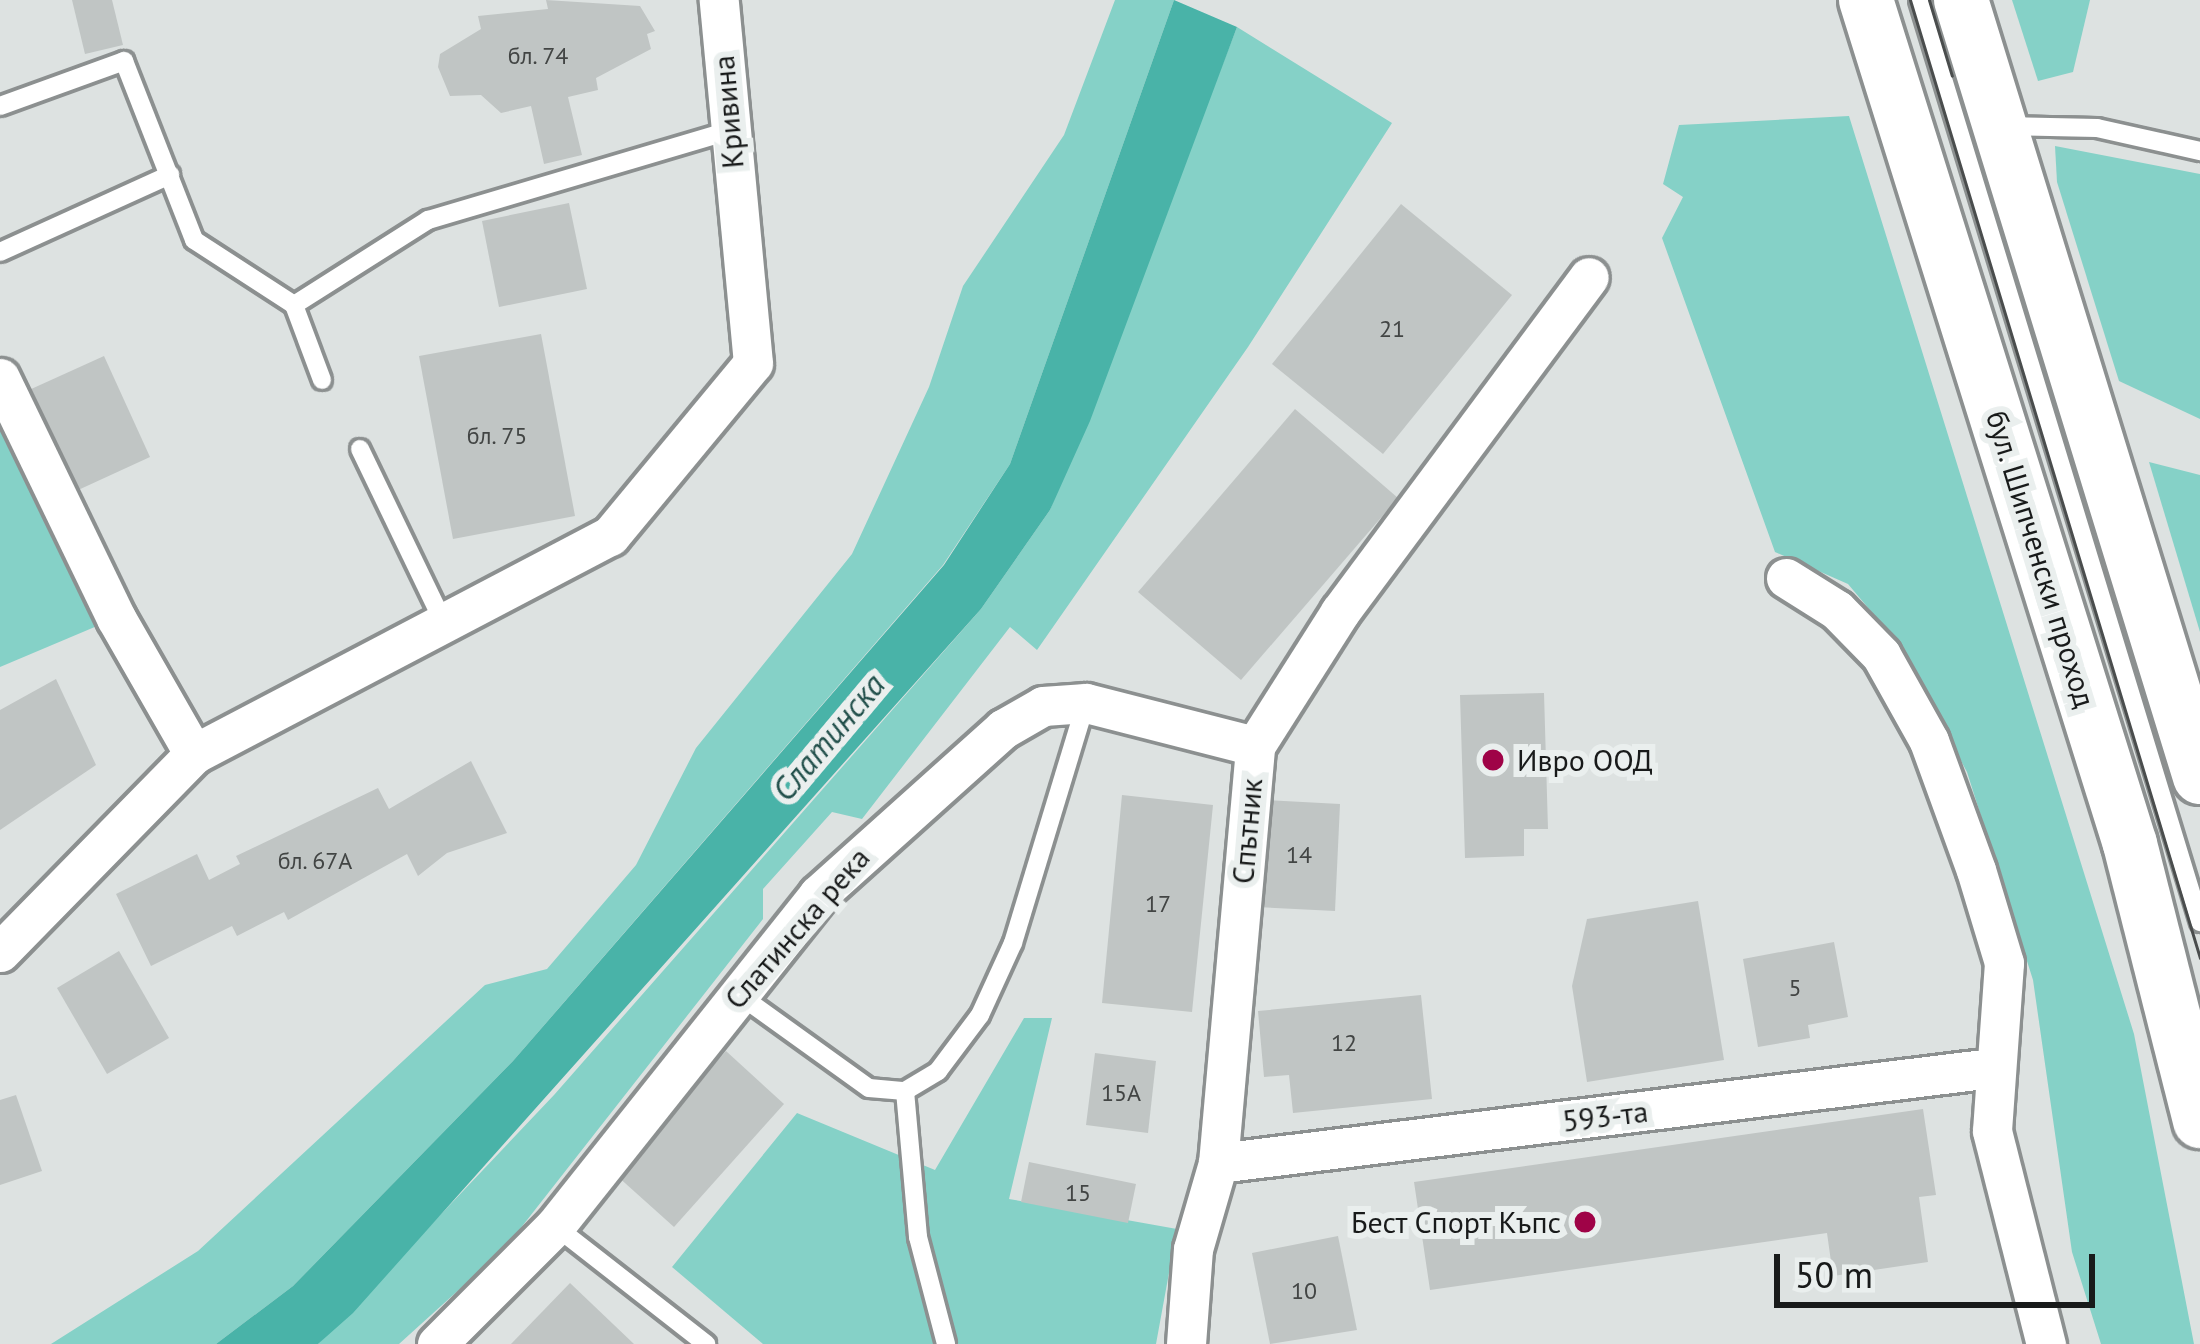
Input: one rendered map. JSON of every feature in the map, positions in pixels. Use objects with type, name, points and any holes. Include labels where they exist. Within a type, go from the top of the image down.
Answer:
[{"type":"main road","name":"бул. Шипченски проход","points":[[1866,0],[2129,844],[2200,1121]]},
{"type":"main road","points":[[1961,0],[2200,777]]},
{"type":"street","name":"Кривина","points":[[0,952],[194,754],[610,536],[753,363],[719,0]]},
{"type":"street","name":"Спътник","points":[[1186,1344],[1193,1249],[1217,1163],[1255,746],[1340,612],[1589,277]]},
{"type":"street","points":[[0,378],[116,618],[194,754]]},
{"type":"street","points":[[1786,578],[1881,655],[1929,741],[2004,963],[1992,1068],[1993,1132],[2046,1344]]},
{"type":"street","name":"Слатинска река","points":[[437,1344],[555,1226],[818,895],[930,789],[1043,706],[1086,704],[1255,746]]},
{"type":"street","name":"593-та","points":[[1217,1163],[1992,1068]]},
{"type":"lane","points":[[1919,0],[2200,922]]},
{"type":"lane","points":[[0,106],[124,61],[194,240],[294,305],[322,380]]},
{"type":"lane","points":[[1997,126],[2097,128],[2200,151]]},
{"type":"lane","points":[[294,305],[428,220],[728,131]]},
{"type":"lane","points":[[0,253],[170,175]]},
{"type":"lane","points":[[360,449],[445,626]]},
{"type":"lane","points":[[737,994],[869,1088],[904,1091],[938,1071],[980,1016],[1013,943],[1086,704]]},
{"type":"lane","points":[[904,1091],[918,1237],[946,1344]]},
{"type":"lane","points":[[555,1226],[706,1344]]},
{"type":"shaded area","points":[[1115,0],[1174,0],[1010,464],[943,565],[513,1061],[293,1286],[216,1344],[51,1344],[198,1251],[485,985],[547,969],[636,865],[696,748],[852,554],[929,387],[963,286],[1064,135]]},
{"type":"shaded area","points":[[2012,0],[2090,0],[2073,72],[2038,81]]},
{"type":"shaded area","points":[[1237,27],[1392,123],[1248,347],[1037,650],[1010,627],[862,819],[832,812],[763,889],[763,919],[505,1248],[399,1344],[318,1344],[554,1095],[981,609],[1050,510]]},
{"type":"shaded area","points":[[1849,116],[2134,1034],[2194,1344],[2101,1344],[2072,1252],[2033,980],[1967,772],[1896,641],[1848,584],[1775,552],[1662,238],[1683,197],[1663,184],[1679,125]]},
{"type":"shaded area","points":[[2055,146],[2200,174],[2200,419],[2119,381],[2057,182]]},
{"type":"shaded area","points":[[0,378],[116,618],[0,667]]},
{"type":"shaded area","points":[[2149,462],[2200,475],[2200,632]]},
{"type":"shaded area","points":[[1024,1018],[1052,1018],[1009,1199],[1177,1229],[1156,1344],[763,1344],[672,1267],[797,1113],[935,1170]]},
{"type":"water","name":"Слатинска","points":[[1174,0],[1237,27],[1090,421],[1050,510],[981,609],[353,1313],[318,1344],[216,1344],[293,1286],[513,1061],[944,565],[1010,464]]},
{"type":"building","points":[[72,0],[112,0],[123,45],[85,54]]},
{"type":"building","points":[[546,0],[640,6],[655,31],[647,34],[651,49],[596,78],[598,90],[568,97],[582,155],[544,164],[531,106],[501,113],[481,95],[450,96],[438,67],[440,54],[481,29],[478,16],[548,9]]},
{"type":"building","points":[[569,203],[587,289],[499,307],[482,221]]},
{"type":"building","points":[[1401,204],[1512,295],[1383,454],[1272,364]]},
{"type":"building","points":[[541,334],[575,516],[453,539],[419,356]]},
{"type":"building","points":[[104,356],[150,457],[76,491],[29,390]]},
{"type":"building","points":[[1295,409],[1398,498],[1241,680],[1138,592]]},
{"type":"building","points":[[56,679],[96,765],[0,830],[0,710]]},
{"type":"building","points":[[1544,693],[1548,829],[1524,829],[1524,856],[1465,858],[1460,695]]},
{"type":"building","points":[[471,761],[507,833],[447,853],[418,876],[407,854],[288,920],[284,912],[237,936],[232,926],[151,966],[116,894],[197,854],[209,880],[240,864],[236,856],[378,788],[389,809]]},
{"type":"building","points":[[1122,795],[1213,805],[1192,1012],[1102,1003]]},
{"type":"building","points":[[1263,800],[1340,804],[1335,911],[1257,907]]},
{"type":"building","points":[[1698,901],[1724,1060],[1587,1082],[1572,986],[1587,919]]},
{"type":"building","points":[[1834,942],[1848,1017],[1808,1025],[1810,1038],[1758,1047],[1743,959]]},
{"type":"building","points":[[119,951],[169,1038],[107,1074],[57,988]]},
{"type":"building","points":[[1421,995],[1432,1099],[1293,1113],[1289,1075],[1264,1077],[1258,1011]]},
{"type":"building","points":[[726,1051],[784,1104],[674,1227],[616,1175]]},
{"type":"building","points":[[1095,1053],[1156,1061],[1148,1133],[1086,1125]]},
{"type":"building","points":[[16,1095],[42,1171],[0,1185],[0,1100]]},
{"type":"building","points":[[1923,1109],[1936,1195],[1919,1197],[1928,1262],[1833,1276],[1827,1233],[1430,1290],[1414,1182]]},
{"type":"building","points":[[1029,1162],[1136,1184],[1128,1223],[1021,1202]]},
{"type":"building","points":[[1338,1236],[1357,1330],[1270,1344],[1252,1253]]},
{"type":"building","points":[[570,1283],[634,1344],[511,1344]]},
{"type":"tram line","points":[[1910,0],[2200,958]]},
{"type":"tram line","points":[[1929,0],[1952,76]]},
{"type":"place","name":"Ивро ООД","points":[[1493,760]]},
{"type":"place","name":"Бест Спорт Къпс","points":[[1585,1222]]}]
